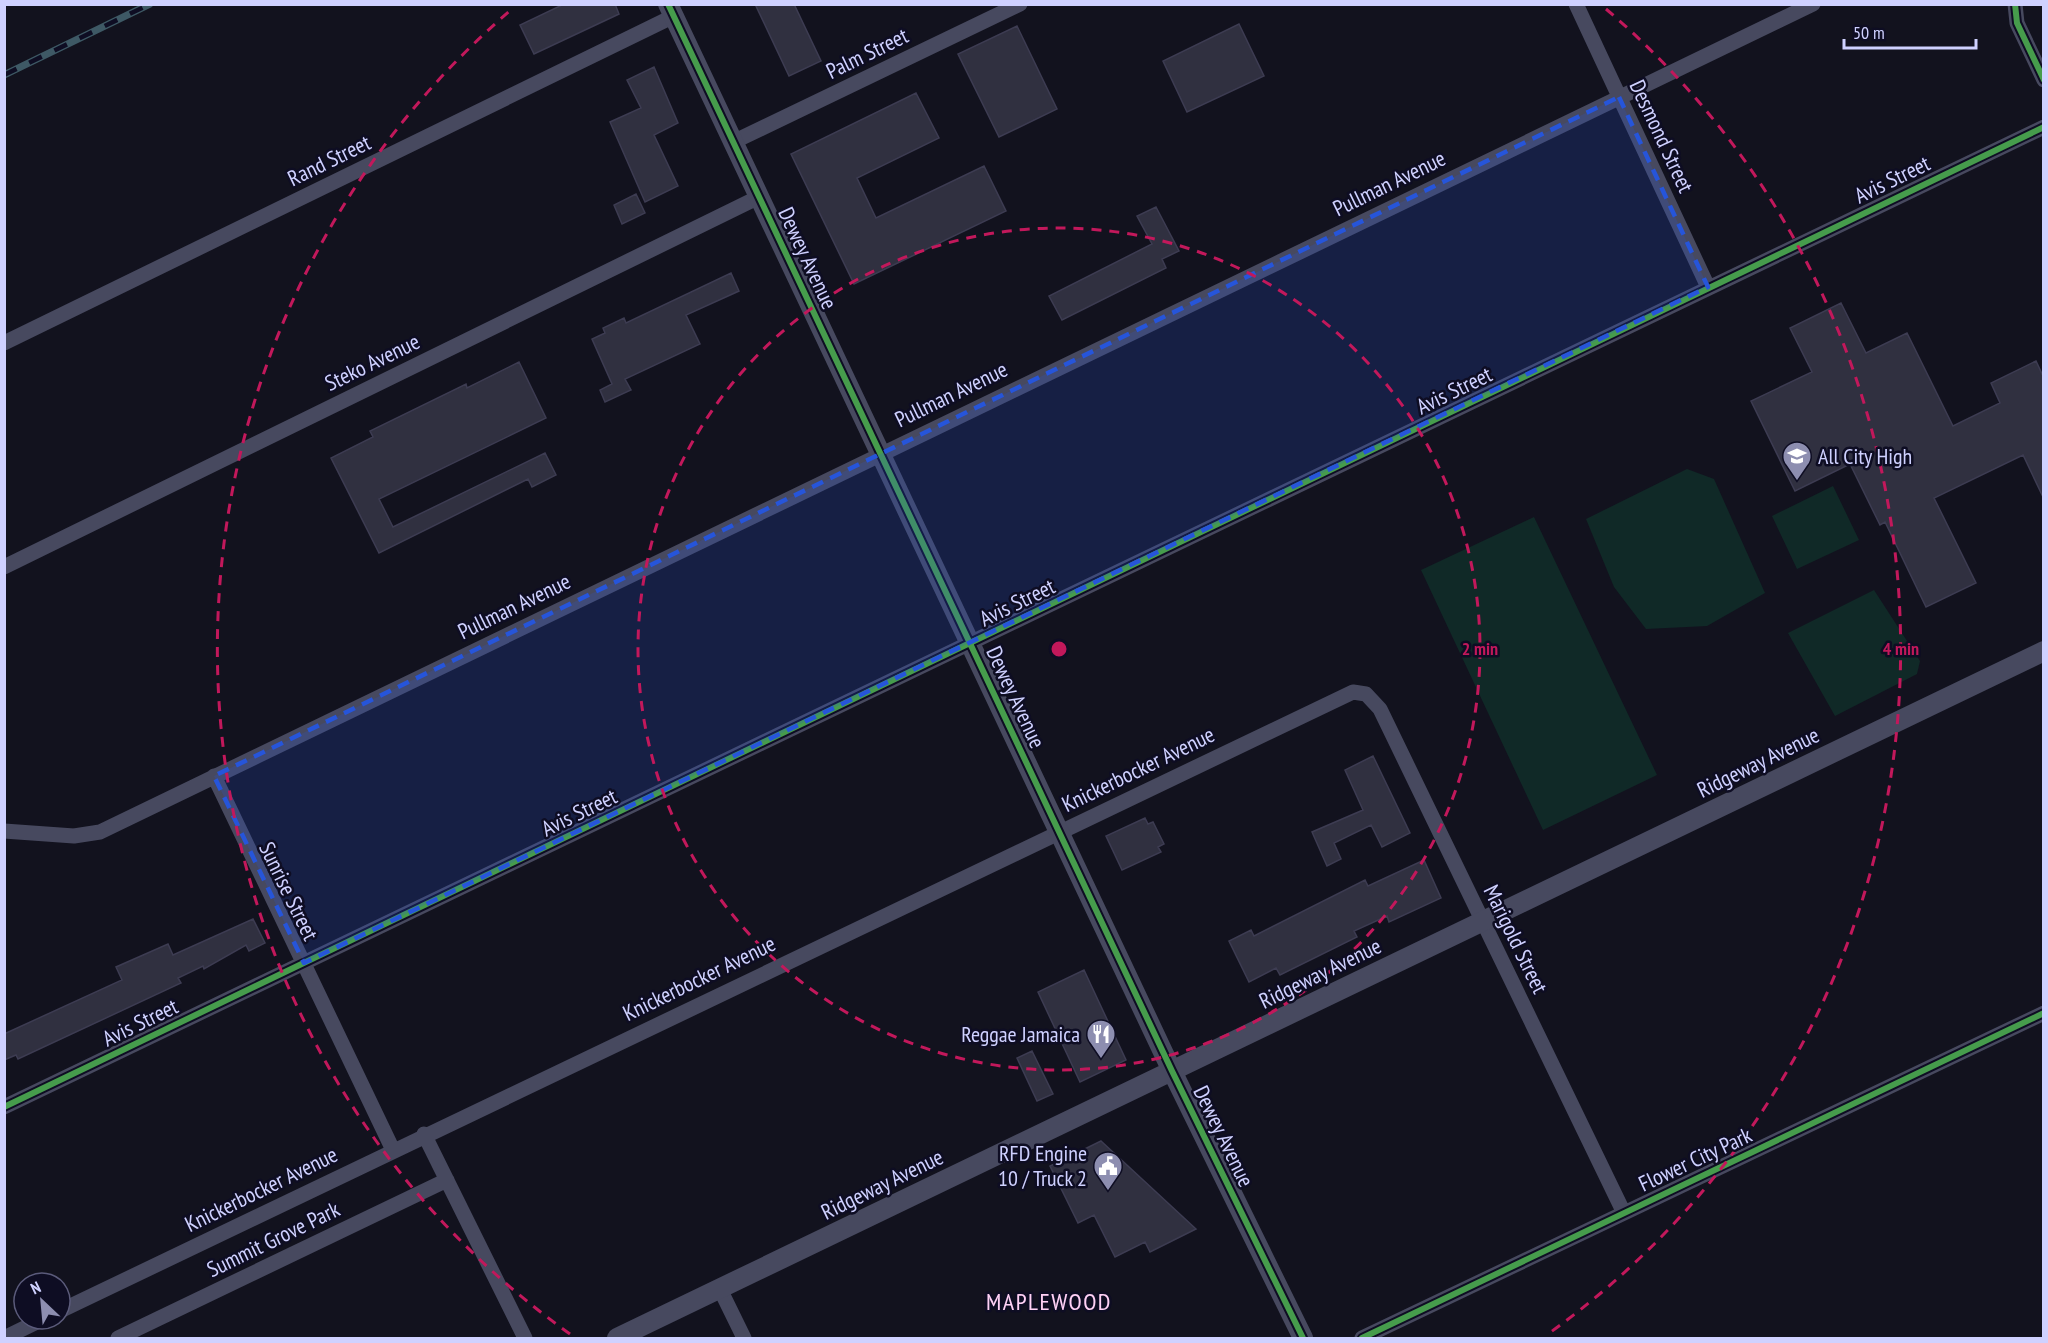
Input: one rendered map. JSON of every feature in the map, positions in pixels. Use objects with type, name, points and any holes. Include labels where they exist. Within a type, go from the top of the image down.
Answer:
[{"type":"street","name":"Palm Street","points":[[733,142],[1020,4]]},
{"type":"street","name":"Desmond Street","points":[[1576,4],[1708,288]]},
{"type":"street","name":"Pullman Avenue","points":[[4,831],[91,834],[1813,4]]},
{"type":"street","points":[[2015,4],[2017,23],[2043,80]]},
{"type":"street","name":"Dewey Avenue","points":[[671,10],[1172,1071],[1303,1338]]},
{"type":"street","name":"Rand Street","points":[[4,343],[671,10]]},
{"type":"street","name":"Avis Street","points":[[4,1107],[2043,127]]},
{"type":"street","name":"Steko Avenue","points":[[4,567],[759,197]]},
{"type":"street","name":"Ridgeway Avenue","points":[[617,1338],[2043,651]]},
{"type":"street","name":"Knickerbocker Avenue","points":[[72,1305],[424,1134],[1346,694],[1359,692]]},
{"type":"street","name":"Marigold Street","points":[[1359,692],[1371,698],[1380,709],[1624,1213]]},
{"type":"street","name":"Sunrise Street","points":[[214,776],[393,1150]]},
{"type":"street","name":"Flower City Park","points":[[1362,1338],[2043,1013]]},
{"type":"street","points":[[424,1134],[525,1338]]},
{"type":"street","name":"Summit Grove Park","points":[[118,1338],[447,1180]]},
{"type":"street","points":[[720,1289],[744,1338]]},
{"type":"street","points":[[4,1338],[18,1331]]},
{"type":"highlighted area","points":[[1619,97],[1708,287],[304,963],[214,776]]},
{"type":"green space","points":[[1687,469],[1714,479],[1765,593],[1707,626],[1646,629],[1614,587],[1586,519]]},
{"type":"green space","points":[[1833,486],[1859,540],[1797,569],[1772,516]]},
{"type":"green space","points":[[1534,517],[1657,775],[1543,830],[1421,570]]},
{"type":"green space","points":[[1874,590],[1920,661],[1917,674],[1835,716],[1788,633]]},
{"type":"building","points":[[564,4],[615,4],[619,14],[534,54],[520,25]]},
{"type":"building","points":[[755,4],[794,4],[821,61],[789,76]]},
{"type":"building","points":[[1239,24],[1264,76],[1187,112],[1163,61]]},
{"type":"building","points":[[1017,26],[1057,109],[999,137],[958,54]]},
{"type":"building","points":[[654,67],[678,123],[654,135],[678,186],[645,202],[610,122],[641,108],[627,80]]},
{"type":"building","points":[[916,93],[939,138],[857,178],[876,218],[984,166],[1006,211],[854,284],[791,154]]},
{"type":"building","points":[[636,194],[645,213],[622,224],[614,205]]},
{"type":"building","points":[[1156,207],[1179,251],[1162,259],[1166,268],[1062,320],[1049,296],[1152,244],[1137,216]]},
{"type":"building","points":[[731,273],[739,291],[686,315],[700,344],[625,379],[631,390],[605,402],[600,390],[612,384],[592,339],[605,333],[603,328],[624,318],[626,323]]},
{"type":"building","points":[[1841,303],[1866,353],[1907,333],[1953,426],[2000,403],[1991,383],[2036,361],[2043,376],[2043,497],[2023,455],[1934,498],[1976,583],[1926,607],[1885,522],[1880,525],[1850,464],[1795,491],[1751,401],[1812,372],[1790,328]]},
{"type":"building","points":[[519,362],[546,418],[379,499],[393,527],[545,453],[556,475],[532,487],[528,479],[379,553],[331,458],[373,437],[370,431],[466,384],[467,388]]},
{"type":"building","points":[[1373,756],[1410,833],[1382,847],[1371,825],[1334,843],[1341,859],[1327,866],[1312,832],[1363,810],[1345,770]]},
{"type":"building","points":[[1145,818],[1148,824],[1153,822],[1164,844],[1158,847],[1161,852],[1122,870],[1106,836]]},
{"type":"building","points":[[1424,860],[1441,898],[1389,922],[1387,916],[1354,931],[1357,937],[1280,975],[1276,968],[1249,982],[1229,941],[1251,930],[1254,936],[1365,880],[1368,886]]},
{"type":"building","points":[[253,919],[265,943],[249,951],[246,945],[204,969],[203,966],[178,978],[181,983],[18,1059],[16,1055],[4,1060],[4,1034],[122,980],[116,967],[168,944],[173,955]]},
{"type":"building","points":[[1084,970],[1126,1060],[1080,1082],[1038,992]]},
{"type":"building","points":[[1032,1051],[1053,1094],[1037,1101],[1017,1058]]},
{"type":"building","name":"RFD Engine 10 / Truck 2","points":[[1101,1141],[1196,1229],[1150,1252],[1145,1242],[1115,1257],[1094,1215],[1078,1223],[1050,1166]]},
{"type":"railway","points":[[4,75],[150,4]]},
{"type":"cycle path","points":[[668,4],[1172,1071],[1303,1338]]},
{"type":"cycle path","points":[[2015,4],[2017,23],[2044,80]]},
{"type":"cycle path","points":[[4,1107],[2044,127]]},
{"type":"cycle path","points":[[1362,1338],[2044,1013]]},
{"type":"place","name":"All City High","points":[[1797,482]]},
{"type":"place","name":"Reggae Jamaica","points":[[1101,1060]]},
{"type":"place","name":"RFD Engine 10 / Truck 2","points":[[1108,1192]]},
{"type":"district","name":"MAPLEWOOD","points":[[1049,1302]]}]
